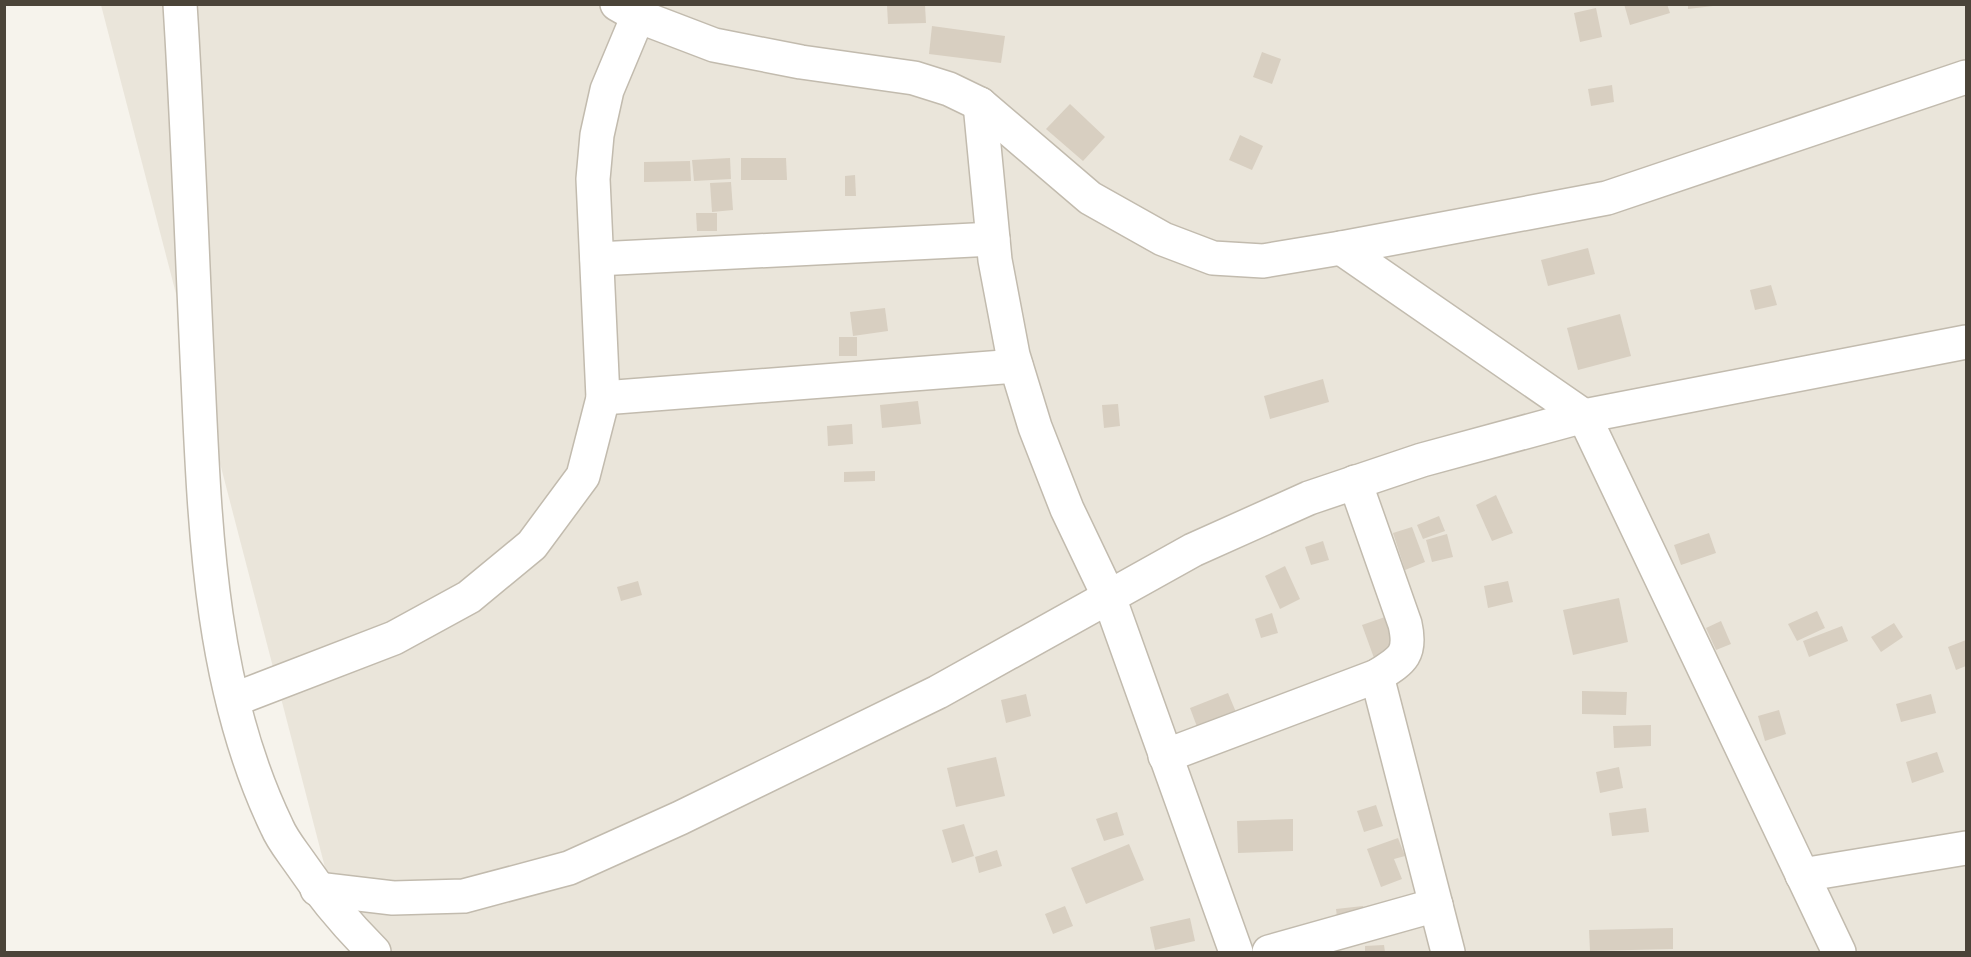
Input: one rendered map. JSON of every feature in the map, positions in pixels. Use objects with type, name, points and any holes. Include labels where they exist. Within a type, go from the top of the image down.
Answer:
[{"type":"street","points":[[180,4],[208,553],[221,647],[244,746],[277,829],[317,889],[343,921],[375,952]]},
{"type":"street","points":[[233,700],[394,638],[470,597],[532,544],[583,476],[603,398],[593,179],[597,135],[628,10],[714,45],[801,62],[915,78],[949,89],[980,104],[1090,198],[1163,239],[1213,258],[1263,261],[1607,198],[1966,77]]},
{"type":"street","points":[[980,104],[995,260],[1016,366],[1035,427],[1067,509],[1109,597],[1236,952]]},
{"type":"street","points":[[597,259],[993,239]]},
{"type":"street","points":[[1341,248],[1584,416],[1802,875],[1826,945]]},
{"type":"street","points":[[317,889],[393,898],[464,896],[569,868],[680,818],[938,692],[1193,550],[1309,498],[1422,460],[1584,416],[1966,342]]},
{"type":"street","points":[[603,398],[1016,366]]},
{"type":"street","points":[[1165,756],[1377,676],[1405,656],[1409,640],[1405,624],[1356,483]]},
{"type":"street","points":[[1377,676],[1448,952]]},
{"type":"street","points":[[1802,875],[1966,848]]},
{"type":"street","points":[[1269,952],[1436,904]]},
{"type":"shaded area","points":[[101,5],[1966,5],[1966,952],[384,952],[335,906]]},
{"type":"building","points":[[1624,4],[1667,4],[1670,13],[1630,25]]},
{"type":"building","points":[[1688,4],[1713,4],[1713,6],[1688,9]]},
{"type":"building","points":[[887,5],[925,5],[926,23],[888,24]]},
{"type":"building","points":[[1596,8],[1602,37],[1580,42],[1574,13]]},
{"type":"building","points":[[932,26],[1005,36],[1001,63],[929,54]]},
{"type":"building","points":[[1262,52],[1281,59],[1272,84],[1253,77]]},
{"type":"building","points":[[1612,85],[1614,102],[1591,106],[1588,89]]},
{"type":"building","points":[[1070,104],[1105,137],[1083,161],[1046,129]]},
{"type":"building","points":[[1240,135],[1263,146],[1252,170],[1229,160]]},
{"type":"building","points":[[730,158],[731,179],[694,181],[692,160]]},
{"type":"building","points":[[741,158],[786,158],[787,180],[741,180]]},
{"type":"building","points":[[690,161],[691,181],[644,182],[644,162]]},
{"type":"building","points":[[855,175],[856,196],[845,196],[845,176]]},
{"type":"building","points":[[731,182],[733,210],[712,212],[710,183]]},
{"type":"building","points":[[696,213],[717,213],[717,231],[697,231]]},
{"type":"building","points":[[1588,248],[1595,274],[1548,286],[1541,260]]},
{"type":"building","points":[[1771,285],[1777,305],[1755,310],[1750,290]]},
{"type":"building","points":[[885,308],[888,331],[853,336],[850,312]]},
{"type":"building","points":[[1620,314],[1631,356],[1578,370],[1567,328]]},
{"type":"building","points":[[839,337],[857,337],[857,356],[839,356]]},
{"type":"building","points":[[1323,379],[1329,402],[1270,419],[1264,396]]},
{"type":"building","points":[[918,401],[921,424],[882,428],[880,405]]},
{"type":"building","points":[[1118,404],[1120,426],[1104,428],[1102,405]]},
{"type":"building","points":[[852,424],[853,444],[828,446],[827,426]]},
{"type":"building","points":[[875,471],[875,481],[844,482],[844,472]]},
{"type":"building","points":[[1496,495],[1513,533],[1492,541],[1476,505]]},
{"type":"building","points":[[1439,516],[1445,531],[1423,539],[1417,525]]},
{"type":"building","points":[[1412,527],[1425,562],[1405,570],[1393,533]]},
{"type":"building","points":[[1709,533],[1716,553],[1681,565],[1674,545]]},
{"type":"building","points":[[1447,534],[1453,557],[1432,562],[1426,540]]},
{"type":"building","points":[[1323,541],[1329,560],[1311,565],[1305,547]]},
{"type":"building","points":[[1285,566],[1300,599],[1280,609],[1265,576]]},
{"type":"building","points":[[638,581],[642,595],[621,601],[617,587]]},
{"type":"building","points":[[1508,581],[1513,602],[1488,608],[1484,586]]},
{"type":"building","points":[[1619,598],[1628,642],[1573,655],[1563,610]]},
{"type":"building","points":[[1817,611],[1825,628],[1797,641],[1788,624]]},
{"type":"building","points":[[1272,613],[1278,633],[1261,638],[1255,619]]},
{"type":"building","points":[[1385,617],[1396,651],[1374,658],[1362,625]]},
{"type":"building","points":[[1721,621],[1731,644],[1716,650],[1706,628]]},
{"type":"building","points":[[1894,623],[1903,637],[1881,652],[1871,637]]},
{"type":"building","points":[[1842,626],[1848,641],[1809,657],[1803,641]]},
{"type":"building","points":[[1966,640],[1966,666],[1956,670],[1948,647]]},
{"type":"building","points":[[1582,691],[1627,692],[1626,715],[1582,714]]},
{"type":"building","points":[[1228,693],[1238,717],[1199,732],[1190,708]]},
{"type":"building","points":[[1026,694],[1031,716],[1006,723],[1001,700]]},
{"type":"building","points":[[1931,694],[1936,713],[1901,722],[1896,704]]},
{"type":"building","points":[[1779,710],[1786,734],[1765,741],[1758,716]]},
{"type":"building","points":[[1651,725],[1651,746],[1614,748],[1613,726]]},
{"type":"building","points":[[1937,752],[1944,772],[1912,783],[1906,762]]},
{"type":"building","points":[[996,757],[1005,796],[956,807],[947,768]]},
{"type":"building","points":[[1619,767],[1623,788],[1600,793],[1596,772]]},
{"type":"building","points":[[1376,805],[1383,826],[1364,832],[1357,811]]},
{"type":"building","points":[[1646,808],[1649,832],[1612,836],[1609,813]]},
{"type":"building","points":[[1117,812],[1124,835],[1104,841],[1096,819]]},
{"type":"building","points":[[1293,819],[1293,851],[1238,853],[1237,821]]},
{"type":"building","points":[[964,824],[974,856],[952,863],[942,830]]},
{"type":"building","points":[[1398,838],[1405,856],[1394,859],[1402,879],[1381,887],[1367,849]]},
{"type":"building","points":[[1129,844],[1144,880],[1086,904],[1071,868]]},
{"type":"building","points":[[997,850],[1002,866],[979,873],[975,857]]},
{"type":"building","points":[[1065,906],[1073,926],[1053,934],[1045,914]]},
{"type":"building","points":[[1363,906],[1365,923],[1338,926],[1336,909]]},
{"type":"building","points":[[1190,918],[1195,941],[1155,950],[1150,927]]},
{"type":"building","points":[[1673,928],[1673,949],[1590,951],[1589,930]]},
{"type":"building","points":[[1384,945],[1385,952],[1365,952],[1365,946]]}]
